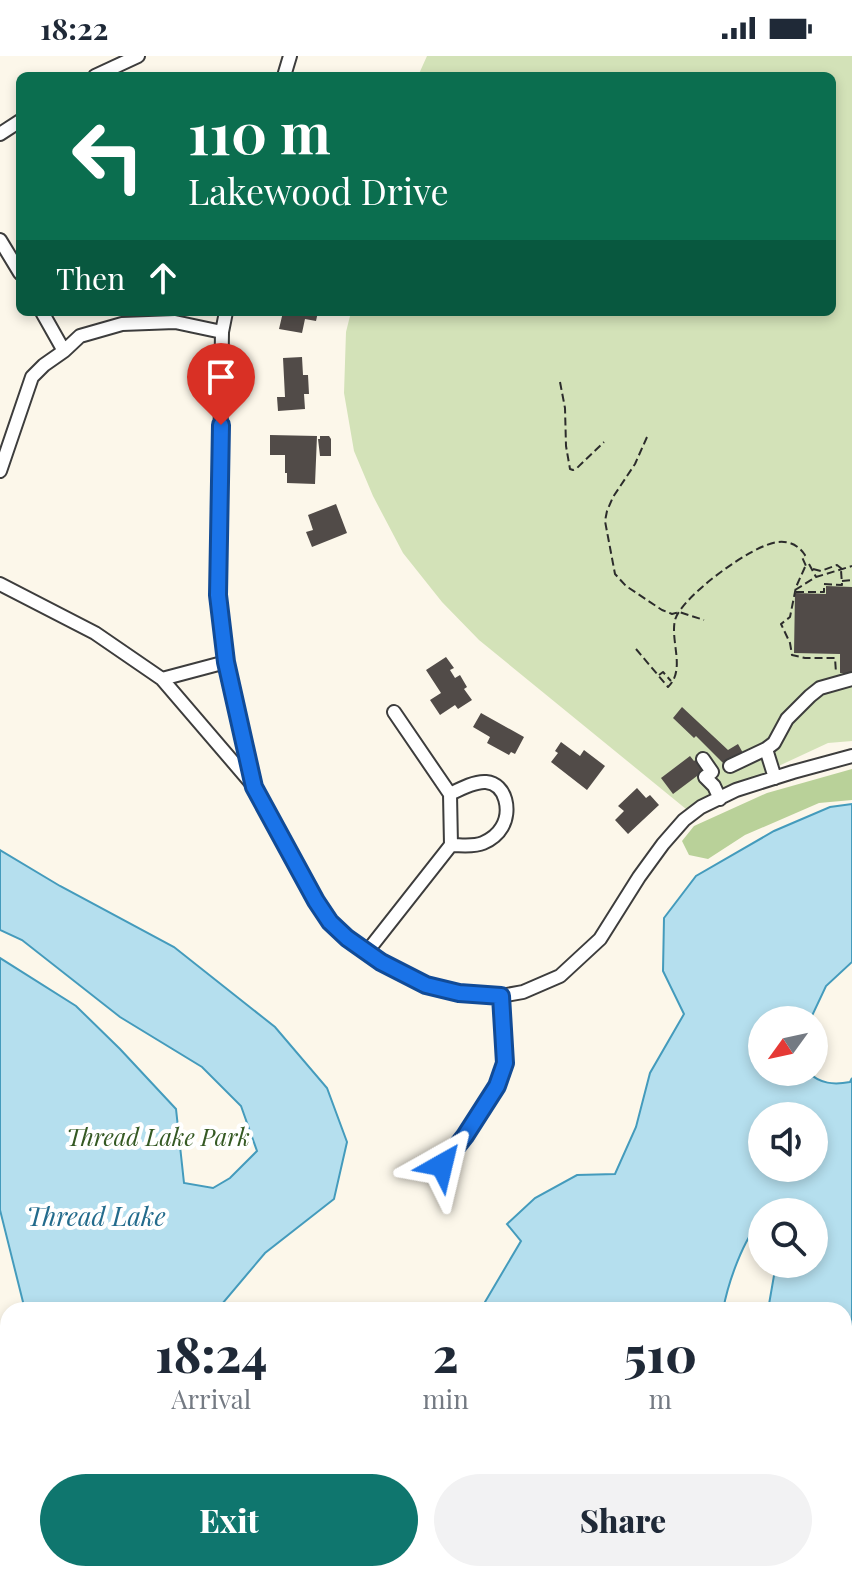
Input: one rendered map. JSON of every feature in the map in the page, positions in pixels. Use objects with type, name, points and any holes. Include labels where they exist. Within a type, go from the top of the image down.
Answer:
[{"type":"street","points":[[102,72],[138,56]]},
{"type":"street","points":[[0,240],[16,266]]},
{"type":"street","points":[[44,316],[64,351]]},
{"type":"street","points":[[225,316],[222,332],[218,595],[226,662],[254,787]]},
{"type":"street","points":[[0,471],[32,377],[80,336],[122,324],[175,322],[222,332]]},
{"type":"street","points":[[0,584],[95,633],[162,679],[254,787],[330,922],[366,953],[396,971],[426,985],[459,993],[501,996],[523,992],[560,976],[600,939],[663,844],[684,820],[701,807],[736,790],[852,756]]},
{"type":"street","points":[[162,679],[226,662]]},
{"type":"street","points":[[730,766],[774,743],[787,719],[820,688],[852,679]]},
{"type":"street","points":[[366,953],[451,845],[450,794],[394,712]]},
{"type":"street","points":[[766,749],[775,778]]},
{"type":"street","points":[[703,759],[712,772],[705,777],[720,799]]},
{"type":"street","points":[[450,794],[486,782],[498,787],[506,799],[506,817],[496,835],[480,844],[451,845]]},
{"type":"street","points":[[442,1165],[497,1086],[505,1063],[501,996]]},
{"type":"path","points":[[560,382],[570,469],[580,465],[604,442]]},
{"type":"path","points":[[647,437],[635,464],[613,497],[605,521],[617,578],[671,616],[674,626]]},
{"type":"path","points":[[636,649],[668,687],[676,672],[673,636],[679,612],[726,567],[769,544],[789,543],[799,547],[805,555],[802,557],[806,566],[795,591],[790,617],[781,624],[792,655],[835,658],[836,674]]},
{"type":"path","points":[[795,591],[824,592],[824,584],[842,585],[842,570],[837,565],[821,571],[809,564],[806,566]]},
{"type":"path","points":[[795,591],[816,577],[852,566]]},
{"type":"path","points":[[812,568],[816,577]]},
{"type":"path","points":[[842,581],[852,581]]},
{"type":"path","points":[[662,610],[704,620]]},
{"type":"green space","points":[[427,56],[852,56],[852,741],[828,743],[686,809],[479,640],[442,602],[403,553],[373,496],[354,451],[344,393],[346,332],[350,316],[836,316],[836,72],[420,72]]},
{"type":"green space","points":[[852,769],[852,800],[819,803],[745,835],[708,859],[689,855],[682,841],[694,826],[767,793]]},
{"type":"water","points":[[852,804],[852,962],[826,986],[817,1006],[748,1006],[748,1086],[828,1086],[828,1082],[850,1082],[852,1078],[852,1302],[769,1302],[774,1278],[828,1278],[828,1198],[748,1198],[748,1240],[737,1262],[725,1302],[485,1302],[521,1241],[507,1224],[535,1198],[577,1175],[615,1174],[636,1127],[650,1073],[684,1014],[663,971],[664,918],[696,876],[774,831],[830,807]]},
{"type":"water","name":"Thread Lake","points":[[0,850],[174,947],[275,1027],[327,1088],[347,1142],[334,1199],[265,1253],[224,1302],[23,1302],[0,1210],[0,958],[76,1006],[176,1109],[184,1183],[213,1188],[230,1178],[257,1151],[241,1106],[202,1067],[120,1017],[22,940],[0,930]]},
{"type":"building","points":[[282,316],[317,316],[316,321],[305,319],[302,333],[279,329]]},
{"type":"building","points":[[302,357],[303,375],[308,375],[309,394],[304,394],[305,409],[278,411],[277,397],[285,397],[283,358]]},
{"type":"building","points":[[270,435],[317,436],[315,484],[287,483],[285,455],[270,455]]},
{"type":"building","points":[[320,436],[331,439],[331,456],[320,456]]},
{"type":"building","points":[[336,504],[347,533],[312,547],[306,532],[313,530],[308,515]]},
{"type":"building","points":[[826,586],[852,587],[852,674],[840,673],[840,654],[794,653],[795,593],[826,594]]},
{"type":"building","points":[[446,657],[454,668],[450,670],[455,678],[460,675],[467,687],[464,689],[472,700],[458,709],[455,705],[440,715],[430,700],[441,693],[426,670]]},
{"type":"building","points":[[682,707],[728,750],[738,744],[743,753],[724,764],[673,718]]},
{"type":"building","points":[[481,713],[524,737],[515,754],[511,752],[509,755],[487,743],[490,737],[473,727]]},
{"type":"building","points":[[561,742],[580,756],[584,750],[605,766],[587,790],[551,762]]},
{"type":"building","points":[[690,756],[694,761],[697,759],[705,770],[673,794],[661,778]]},
{"type":"building","points":[[637,788],[646,798],[650,795],[659,805],[628,834],[615,820],[624,811],[618,806]]},
{"type":"route","points":[[221,425],[218,595],[226,662],[254,787],[316,901],[330,922],[347,938],[396,971],[426,985],[459,993],[501,996],[505,1063],[497,1086],[442,1165]]},
{"type":"park label","name":"Thread Lake Park","points":[[158,1136]]}]
